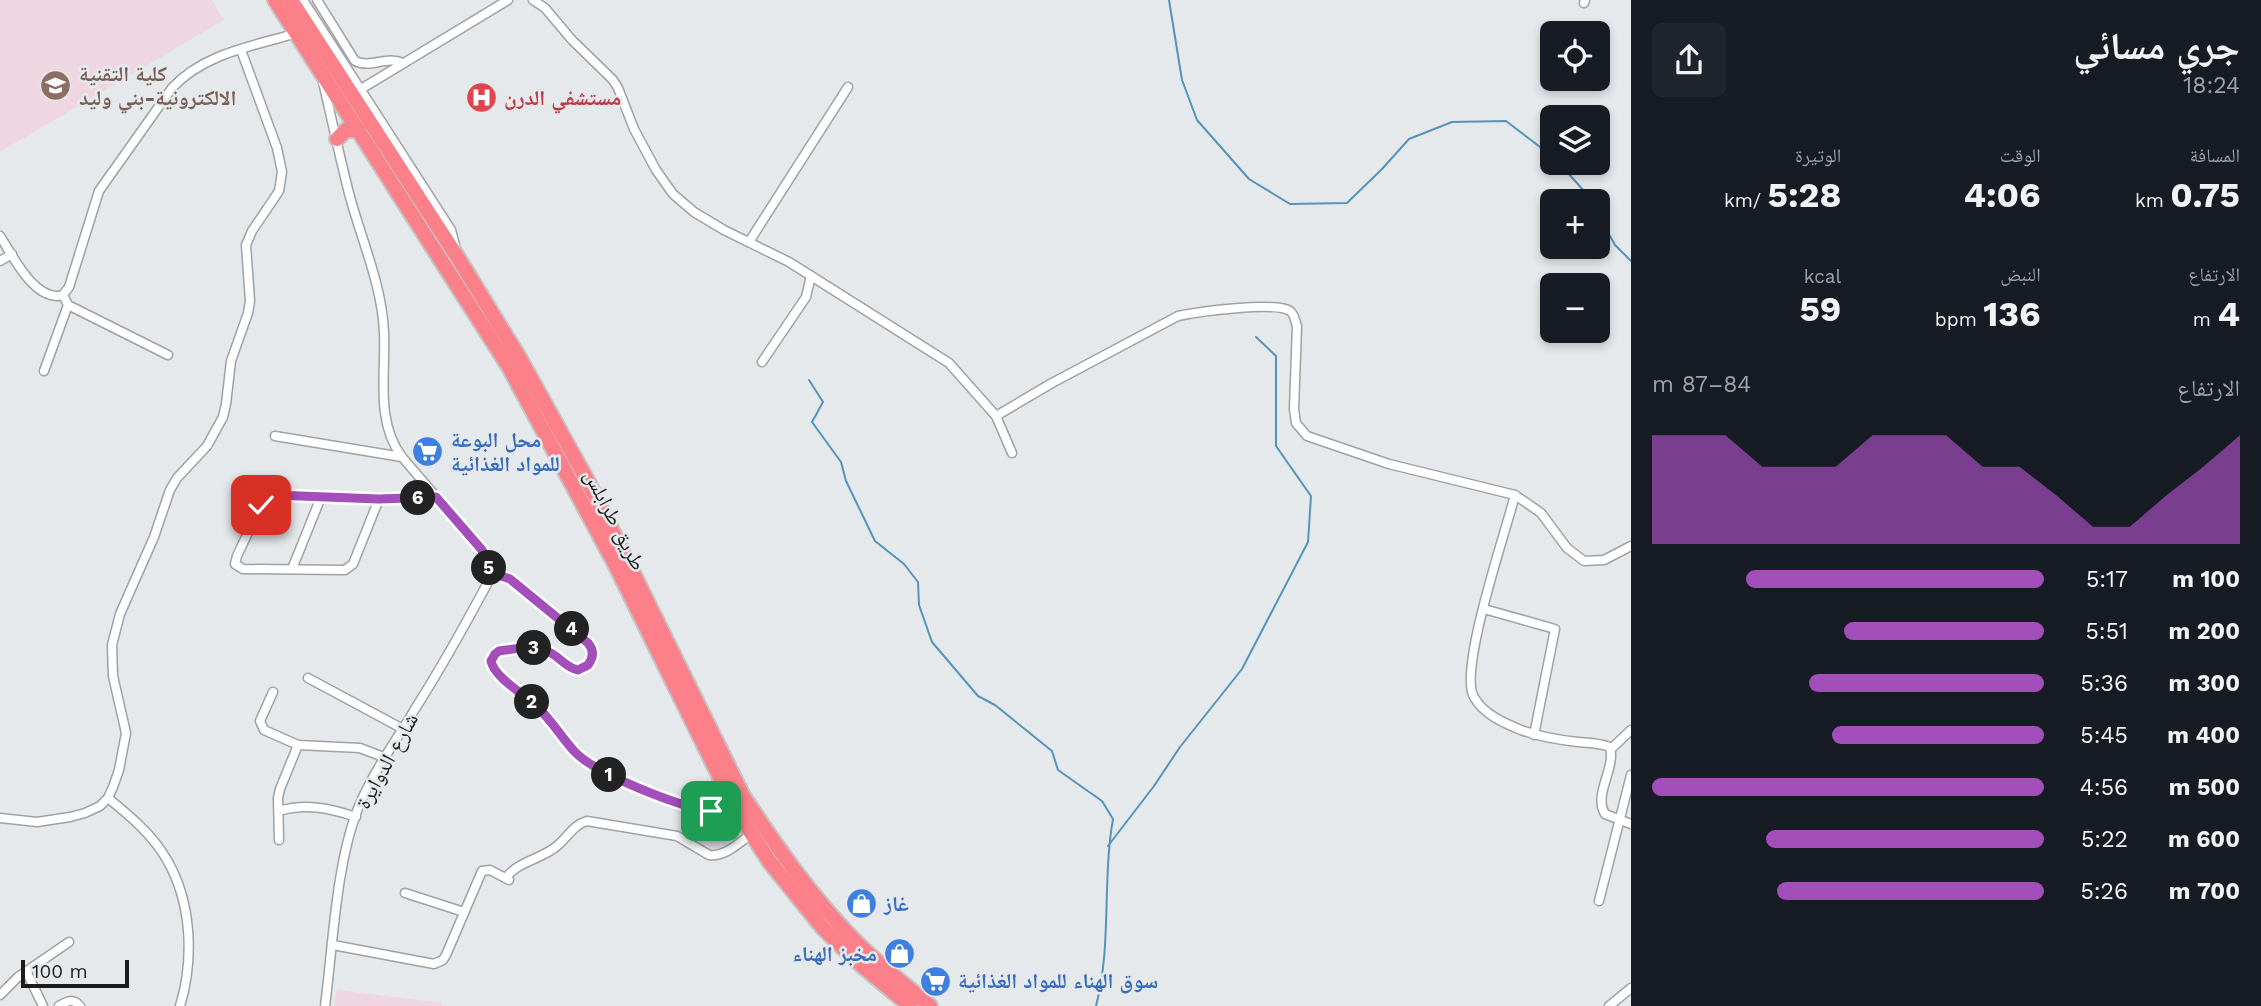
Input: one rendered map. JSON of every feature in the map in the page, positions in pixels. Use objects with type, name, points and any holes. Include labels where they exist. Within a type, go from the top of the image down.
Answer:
[{"type":"highway","name":"طريق طرابلس","points":[[275,0],[509,367],[615,564],[734,808],[781,877],[823,928],[909,1006]]},
{"type":"highway","points":[[292,0],[520,359],[581,469],[743,796],[774,844],[826,910],[863,948],[930,1006]]},
{"type":"highway","points":[[337,139],[346,130],[359,130]]},
{"type":"street","points":[[303,0],[452,230],[458,258]]},
{"type":"street","points":[[317,0],[355,61],[366,65],[391,60],[403,63]]},
{"type":"street","points":[[361,89],[508,0]]},
{"type":"street","points":[[533,0],[545,8],[572,40],[613,80],[634,129],[656,170],[673,194],[694,212],[811,276],[949,363],[996,416],[1013,453]]},
{"type":"street","points":[[0,236],[32,284],[52,296],[63,295],[69,287],[99,191],[179,80],[196,67],[220,56],[297,33]]},
{"type":"street","points":[[0,818],[37,822],[85,813],[100,806],[108,798],[120,770],[126,733],[111,661],[120,614],[154,537],[170,489],[207,446],[222,417],[231,361],[250,301],[246,245],[252,231],[274,201],[282,181],[277,148],[241,50]]},
{"type":"street","points":[[319,68],[381,306],[384,418],[391,440],[402,457],[482,550],[489,565],[489,574],[510,579],[591,646],[591,662],[578,670],[539,649],[499,651],[491,661],[495,671],[543,713],[574,751],[591,766],[689,807],[711,811],[734,808]]},
{"type":"street","points":[[749,242],[848,87]]},
{"type":"street","points":[[0,261],[12,254]]},
{"type":"street","points":[[762,362],[806,297],[811,276]]},
{"type":"street","points":[[63,295],[68,305],[168,355]]},
{"type":"street","points":[[44,371],[68,305]]},
{"type":"street","points":[[996,416],[1178,316],[1257,307],[1282,307],[1294,317],[1297,327],[1294,409],[1296,423],[1307,436],[1389,464],[1515,495],[1541,513],[1567,548],[1584,561],[1604,560],[1631,546]]},
{"type":"street","points":[[275,436],[402,457]]},
{"type":"street","points":[[1515,495],[1475,642],[1469,673],[1470,687],[1474,697],[1499,720],[1534,735],[1604,745],[1611,749]]},
{"type":"street","points":[[379,499],[349,568],[339,571],[238,568],[236,560],[261,505],[268,497],[436,497]]},
{"type":"street","points":[[292,569],[321,497]]},
{"type":"street","name":"شارع الدوايرة","points":[[325,1006],[340,884],[359,806],[456,644],[487,584],[489,574]]},
{"type":"street","points":[[1484,609],[1556,629],[1534,735]]},
{"type":"street","points":[[308,678],[403,729]]},
{"type":"street","points":[[273,692],[261,716],[261,727],[298,745],[360,748],[386,758]]},
{"type":"street","points":[[1631,730],[1611,749],[1611,762],[1601,804],[1605,814],[1631,824]]},
{"type":"street","points":[[279,840],[280,789],[298,745]]},
{"type":"street","points":[[1599,901],[1631,775]]},
{"type":"street","points":[[108,798],[150,837],[167,859],[174,874],[187,922],[190,957],[187,985],[180,1006]]},
{"type":"street","points":[[279,811],[289,808],[325,808],[356,817]]},
{"type":"street","points":[[334,945],[439,963],[446,955],[482,871],[490,870],[508,879],[515,869],[555,848],[576,826],[587,821],[677,836],[712,855],[725,853],[751,834]]},
{"type":"street","points":[[405,893],[464,912]]},
{"type":"street","points":[[0,995],[26,971],[69,942]]},
{"type":"street","points":[[26,971],[43,1006]]},
{"type":"street","points":[[1609,1006],[1631,988]]},
{"type":"street","points":[[59,1006],[71,1000],[80,1006]]},
{"type":"shaded area","name":"كلية التقنية الالكترونية-بني وليد","points":[[0,0],[212,0],[224,20],[0,152]]},
{"type":"shaded area","points":[[337,990],[442,1003],[442,1006],[334,1006]]},
{"type":"waterway","points":[[1169,0],[1182,80],[1197,120],[1249,179],[1290,204],[1347,203],[1409,139],[1452,122],[1506,121],[1540,147]]},
{"type":"waterway","points":[[1570,175],[1582,189]]},
{"type":"waterway","points":[[1610,236],[1631,261]]},
{"type":"waterway","points":[[1108,846],[1180,747],[1242,669],[1308,542],[1311,496],[1276,446],[1276,356],[1256,337]]},
{"type":"waterway","points":[[809,380],[823,402],[812,422],[841,462],[846,481],[875,541],[904,564],[918,582],[919,605],[932,642],[978,696],[995,705],[1052,751],[1058,770],[1102,801],[1113,819],[1104,960],[1096,1006]]},
{"type":"place","name":"كلية التقنية الالكترونية-بني وليد","points":[[56,86]]},
{"type":"place","name":"مستشفي الدرن","points":[[481,98]]},
{"type":"place","name":"محل البوعة للمواد الغذائية","points":[[428,452]]},
{"type":"place","name":"غاز","points":[[861,904]]},
{"type":"place","name":"مخبز الهناء","points":[[900,954]]},
{"type":"place","name":"سوق الهناء للمواد الغذائية","points":[[935,981]]},
{"type":"route","points":[[261,505],[274,495],[379,499],[436,497],[482,550],[489,565],[489,574],[504,575],[510,579],[588,643],[593,652],[591,662],[578,670],[572,669],[545,650],[534,648],[499,651],[491,661],[493,669],[535,705],[574,751],[591,766],[689,807],[711,811]]}]
